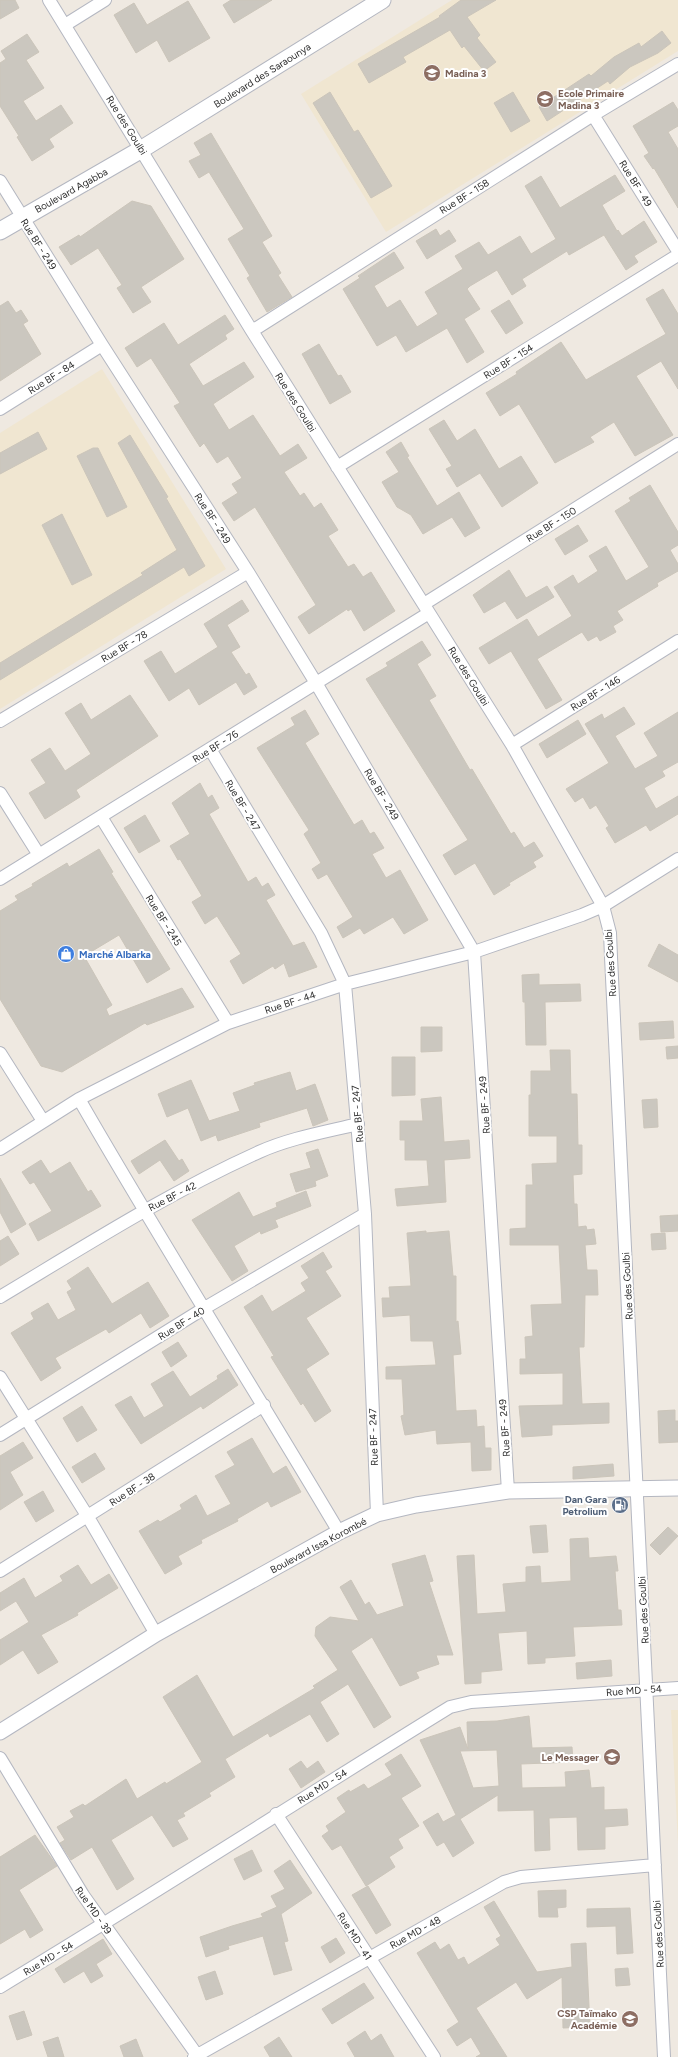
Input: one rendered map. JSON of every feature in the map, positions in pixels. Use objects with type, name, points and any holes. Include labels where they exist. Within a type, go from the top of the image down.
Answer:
[{"type":"main road","name":"Boulevard des Saraounya","points":[[142,149],[382,0]]},
{"type":"main road","name":"Boulevard Agabba","points":[[0,231],[142,149]]},
{"type":"street","name":"Rue des Goulbi","points":[[49,0],[142,149],[252,331],[512,745],[603,906],[610,933],[664,2057]]},
{"type":"street","points":[[65,25],[105,0]]},
{"type":"street","name":"Rue BF - 158","points":[[252,331],[593,115],[678,64]]},
{"type":"street","name":"Rue BF - 49","points":[[593,115],[678,251]]},
{"type":"street","name":"Rue BF - 249","points":[[0,181],[102,345],[248,572],[316,683],[474,952],[508,1491]]},
{"type":"street","name":"Rue BF - 154","points":[[337,467],[678,255]]},
{"type":"street","name":"Rue BF - 84","points":[[0,409],[102,345]]},
{"type":"street","name":"Rue BF - 150","points":[[426,609],[678,444]]},
{"type":"street","name":"Rue BF - 78","points":[[0,721],[248,572]]},
{"type":"street","name":"Rue BF - 76","points":[[0,879],[316,683],[426,609]]},
{"type":"street","name":"Rue BF - 146","points":[[512,745],[678,641]]},
{"type":"street","name":"Rue BF - 247","points":[[210,749],[320,933],[345,984],[365,1214],[377,1514]]},
{"type":"street","points":[[0,793],[38,855]]},
{"type":"street","name":"Rue BF - 245","points":[[101,817],[228,1023]]},
{"type":"street","name":"Rue BF - 44","points":[[0,1149],[79,1099],[228,1023],[345,984],[474,952],[603,906],[678,859]]},
{"type":"street","points":[[0,1054],[43,1121]]},
{"type":"street","points":[[79,1099],[143,1211],[264,1405],[339,1532]]},
{"type":"street","name":"Rue BF - 42","points":[[0,1297],[143,1211],[259,1152],[290,1141],[358,1124]]},
{"type":"street","name":"Rue BF - 40","points":[[0,1435],[203,1309],[365,1214]]},
{"type":"street","points":[[0,1377],[88,1517],[156,1634]]},
{"type":"street","name":"Rue BF - 38","points":[[0,1571],[264,1405]]},
{"type":"street","name":"Boulevard Issa Korombé","points":[[0,1732],[156,1634],[339,1532],[377,1514],[416,1505],[508,1491],[678,1488]]},
{"type":"street","name":"Rue MD - 54","points":[[0,1987],[104,1924],[276,1814],[450,1707],[471,1702],[678,1688]]},
{"type":"street","name":"Rue MD - 39","points":[[0,1758],[77,1886],[195,2056]]},
{"type":"street","name":"Rue MD - 41","points":[[276,1814],[434,2057]]},
{"type":"street","name":"Rue MD - 48","points":[[195,2056],[512,1879],[655,1865]]},
{"type":"shaded area","points":[[452,0],[678,0],[678,51],[386,232],[301,94]]},
{"type":"shaded area","points":[[102,369],[226,569],[0,709],[0,433]]},
{"type":"shaded area","points":[[671,1710],[678,1710],[678,1844]]},
{"type":"building","points":[[0,0],[15,0],[19,8],[0,19]]},
{"type":"building","points":[[231,0],[272,0],[234,23],[223,5]]},
{"type":"building","points":[[461,0],[496,0],[467,17],[480,35],[477,38],[496,62],[484,71],[464,46],[462,48],[450,30],[403,57],[406,62],[369,83],[358,64],[440,17],[439,16]]},
{"type":"building","points":[[188,1],[210,38],[169,62],[157,40],[136,53],[114,15],[134,3],[147,25]]},
{"type":"building","points":[[662,31],[671,43],[658,53],[630,67],[610,84],[608,81],[547,121],[539,107],[589,74],[591,76],[614,57],[639,43],[641,47]]},
{"type":"building","points":[[27,34],[39,52],[26,60],[44,88],[23,101],[36,121],[61,105],[73,123],[49,139],[54,147],[32,161],[17,137],[19,136],[0,106],[0,63],[6,59],[1,51]]},
{"type":"building","points":[[330,92],[354,132],[358,130],[392,186],[371,198],[313,103]]},
{"type":"building","points":[[513,92],[530,121],[511,132],[494,103]]},
{"type":"building","points":[[673,102],[678,110],[678,126],[668,132],[678,149],[678,208],[654,168],[653,169],[644,156],[649,153],[633,126]]},
{"type":"building","points":[[211,133],[272,236],[262,242],[281,273],[278,275],[292,297],[267,312],[247,278],[250,276],[228,239],[244,229],[209,172],[199,178],[189,161],[201,155],[194,143]]},
{"type":"building","points":[[615,175],[625,191],[602,205],[617,231],[618,230],[622,236],[644,221],[657,242],[634,256],[638,262],[626,270],[604,235],[569,255],[567,251],[522,279],[526,286],[512,295],[497,270],[470,286],[467,289],[480,309],[464,319],[484,352],[467,363],[447,328],[406,352],[396,335],[377,346],[343,289],[360,278],[358,276],[394,252],[404,268],[374,286],[387,308],[400,300],[417,327],[438,314],[425,292],[463,269],[455,256],[479,242],[488,255],[520,236],[531,254],[556,239],[525,186],[541,176],[560,208]]},
{"type":"building","points":[[132,201],[151,206],[184,259],[141,287],[151,302],[133,313],[117,288],[122,285],[98,248],[71,265],[59,247],[79,235],[80,237]]},
{"type":"building","points":[[436,229],[440,236],[449,230],[456,241],[427,259],[416,241]]},
{"type":"building","points":[[663,289],[678,314],[678,389],[661,361],[636,376],[673,435],[635,456],[614,422],[590,437],[594,442],[555,463],[519,404],[500,416],[486,393],[517,374],[516,372],[561,342],[586,380],[666,334],[646,299]]},
{"type":"building","points":[[509,300],[523,323],[506,334],[491,311]]},
{"type":"building","points":[[8,301],[16,313],[21,310],[28,321],[23,324],[41,354],[0,381],[0,306]]},
{"type":"building","points":[[225,315],[234,329],[225,335],[227,339],[189,364],[203,386],[244,362],[254,377],[213,404],[229,430],[253,415],[280,456],[298,444],[307,458],[284,472],[300,496],[304,493],[314,508],[321,503],[338,530],[328,536],[348,567],[354,564],[363,577],[371,572],[395,611],[364,631],[351,609],[348,611],[347,609],[309,634],[298,617],[316,605],[255,507],[234,521],[222,503],[238,493],[232,484],[242,478],[228,456],[217,463],[204,443],[200,447],[174,406],[180,403],[151,358],[137,367],[125,348],[164,323],[178,345]]},
{"type":"building","points":[[319,344],[338,376],[341,375],[351,392],[330,404],[302,354]]},
{"type":"building","points":[[444,420],[457,441],[475,429],[499,469],[521,456],[538,483],[502,507],[480,473],[457,487],[446,469],[452,466],[429,429]]},
{"type":"building","points":[[38,432],[47,449],[0,474],[0,453]]},
{"type":"building","points":[[130,435],[168,497],[166,498],[205,566],[189,576],[184,567],[0,680],[0,663],[143,575],[141,573],[177,550],[118,443]]},
{"type":"building","points":[[401,442],[409,456],[407,457],[437,506],[459,492],[480,528],[465,537],[452,517],[423,534],[411,515],[397,507],[382,482],[399,472],[386,452]]},
{"type":"building","points":[[93,448],[98,448],[127,507],[107,517],[77,456]]},
{"type":"building","points":[[650,485],[678,532],[678,545],[670,550],[678,564],[678,571],[657,583],[658,586],[617,611],[623,620],[613,626],[616,632],[600,641],[597,636],[588,641],[582,632],[537,659],[562,700],[546,709],[511,651],[489,664],[479,648],[527,619],[538,637],[572,616],[554,587],[573,575],[578,584],[598,571],[589,556],[606,546],[626,581],[649,567],[615,511],[631,501],[629,498]]},
{"type":"building","points":[[62,514],[92,575],[72,585],[42,525]]},
{"type":"building","points":[[578,525],[588,541],[565,555],[555,539]]},
{"type":"building","points":[[509,570],[526,598],[547,586],[554,597],[517,619],[505,601],[484,613],[473,595]]},
{"type":"building","points":[[242,600],[249,611],[227,625],[240,647],[231,652],[246,675],[249,673],[257,687],[244,695],[236,682],[199,705],[189,688],[169,701],[144,661],[161,651],[175,674],[218,647],[204,624]]},
{"type":"building","points":[[422,641],[431,655],[417,664],[436,696],[429,700],[470,770],[472,769],[511,834],[514,832],[524,848],[534,842],[543,856],[533,862],[536,867],[509,883],[510,885],[494,895],[475,863],[455,875],[443,855],[468,840],[366,679],[388,666],[386,663]]},
{"type":"building","points":[[130,695],[158,736],[76,790],[80,797],[45,819],[29,793],[46,783],[31,760],[50,748],[65,771],[91,754],[65,713],[81,703],[91,720]]},
{"type":"building","points":[[624,707],[635,724],[615,736],[635,769],[658,756],[644,733],[678,712],[678,762],[662,771],[665,776],[644,788],[656,809],[678,796],[678,814],[650,831],[646,825],[615,843],[606,828],[609,826],[596,805],[590,809],[583,797],[575,802],[566,789],[609,763],[585,724],[602,714],[604,719]]},
{"type":"building","points":[[305,710],[319,734],[305,743],[354,825],[362,820],[370,834],[374,832],[384,848],[372,854],[386,878],[400,870],[428,920],[404,934],[393,917],[364,934],[360,928],[343,938],[337,927],[353,917],[327,874],[318,879],[312,869],[321,863],[304,834],[309,830],[257,748],[295,725],[291,718]]},
{"type":"building","points":[[578,720],[586,734],[547,758],[539,744]]},
{"type":"building","points":[[200,783],[208,798],[212,795],[219,808],[209,814],[248,882],[256,877],[262,887],[268,883],[275,895],[266,900],[293,946],[304,942],[317,967],[289,977],[284,963],[275,969],[273,966],[243,984],[230,961],[241,954],[217,916],[205,924],[192,902],[202,896],[180,859],[178,860],[170,846],[190,834],[172,803]]},
{"type":"building","points":[[145,815],[160,841],[139,853],[124,828]]},
{"type":"building","points":[[99,849],[113,872],[111,873],[170,969],[147,983],[119,935],[84,956],[112,1005],[106,1009],[109,1016],[182,988],[194,1007],[147,1025],[145,1023],[62,1072],[41,1066],[0,999],[0,911],[18,900],[15,896],[33,886],[32,884],[67,863],[69,867]]},
{"type":"building","points":[[659,944],[678,955],[678,982],[648,966]]},
{"type":"building","points":[[539,974],[539,985],[580,984],[581,1001],[545,1002],[546,1045],[526,1045],[525,1002],[523,1002],[522,975]]},
{"type":"building","points":[[673,1021],[674,1038],[640,1040],[639,1023]]},
{"type":"building","points":[[421,1027],[442,1027],[442,1051],[421,1052]]},
{"type":"building","points":[[678,1046],[678,1058],[667,1059],[666,1047]]},
{"type":"building","points":[[550,1050],[570,1050],[571,1094],[577,1094],[578,1145],[582,1145],[582,1174],[573,1175],[574,1204],[577,1204],[578,1227],[586,1226],[587,1230],[594,1229],[596,1244],[585,1245],[587,1270],[597,1270],[598,1295],[585,1295],[584,1347],[579,1347],[582,1404],[609,1403],[609,1423],[552,1425],[552,1435],[522,1437],[519,1406],[563,1405],[563,1373],[520,1374],[520,1359],[526,1359],[525,1337],[533,1336],[531,1305],[562,1304],[559,1245],[510,1245],[510,1229],[526,1228],[526,1185],[533,1185],[532,1164],[557,1163],[557,1136],[529,1136],[529,1095],[531,1095],[531,1071],[551,1071]]},
{"type":"building","points":[[392,1057],[415,1057],[415,1095],[392,1096]]},
{"type":"building","points":[[290,1072],[296,1091],[315,1084],[328,1120],[313,1126],[307,1108],[259,1123],[260,1127],[218,1141],[216,1135],[201,1141],[188,1108],[167,1117],[158,1094],[191,1080],[209,1121],[240,1111],[233,1093],[255,1085],[254,1083]]},
{"type":"building","points":[[441,1097],[444,1142],[469,1140],[470,1158],[444,1160],[446,1202],[397,1206],[395,1189],[429,1186],[427,1160],[405,1160],[405,1140],[400,1140],[400,1121],[423,1121],[421,1099]]},
{"type":"building","points":[[657,1099],[658,1127],[644,1128],[642,1100]]},
{"type":"building","points":[[165,1140],[179,1161],[182,1159],[189,1171],[174,1181],[160,1160],[139,1174],[131,1161]]},
{"type":"building","points":[[318,1149],[328,1176],[315,1181],[316,1186],[296,1192],[290,1174],[311,1168],[306,1153]]},
{"type":"building","points":[[41,1160],[50,1174],[70,1162],[88,1192],[91,1190],[101,1206],[38,1241],[29,1224],[52,1211],[34,1182],[30,1184],[22,1172]]},
{"type":"building","points":[[0,1178],[26,1224],[11,1233],[0,1212]]},
{"type":"building","points":[[306,1191],[311,1206],[275,1220],[278,1227],[261,1234],[260,1231],[234,1246],[248,1271],[232,1281],[192,1220],[239,1192],[253,1217],[277,1207],[276,1203]]},
{"type":"building","points":[[678,1215],[678,1231],[661,1232],[660,1216]]},
{"type":"building","points":[[426,1231],[426,1233],[449,1231],[453,1276],[456,1276],[456,1322],[458,1321],[461,1354],[453,1355],[456,1411],[476,1410],[477,1427],[484,1426],[485,1448],[491,1448],[491,1470],[472,1471],[471,1442],[437,1444],[436,1430],[405,1435],[401,1416],[404,1415],[402,1379],[386,1379],[386,1367],[436,1365],[433,1341],[411,1341],[410,1315],[383,1317],[382,1298],[390,1298],[389,1287],[411,1286],[407,1233]]},
{"type":"building","points":[[665,1233],[666,1249],[652,1250],[651,1234]]},
{"type":"building","points":[[8,1236],[19,1254],[0,1266],[0,1241]]},
{"type":"building","points":[[323,1252],[332,1267],[325,1271],[341,1296],[306,1318],[329,1354],[306,1369],[331,1411],[315,1422],[303,1403],[301,1405],[271,1357],[274,1356],[244,1307],[262,1295],[272,1312],[306,1291],[301,1283],[309,1278],[301,1266]]},
{"type":"building","points":[[88,1267],[112,1304],[148,1282],[169,1316],[150,1328],[141,1313],[109,1333],[106,1329],[55,1358],[61,1368],[41,1381],[11,1333],[34,1319],[31,1313],[48,1303],[58,1320],[76,1310],[67,1292],[72,1289],[67,1281]]},
{"type":"building","points":[[178,1342],[187,1356],[171,1367],[162,1352]]},
{"type":"building","points":[[228,1369],[238,1385],[203,1409],[201,1406],[141,1444],[115,1405],[131,1396],[144,1418],[164,1406],[151,1384],[173,1371],[190,1397],[218,1379],[217,1376]]},
{"type":"building","points":[[82,1406],[97,1430],[77,1442],[63,1418]]},
{"type":"building","points":[[675,1410],[675,1421],[678,1421],[678,1442],[659,1443],[658,1411]]},
{"type":"building","points":[[252,1438],[273,1474],[286,1466],[301,1492],[271,1507],[268,1501],[237,1519],[238,1521],[201,1540],[202,1543],[178,1556],[182,1564],[165,1574],[139,1531],[158,1520],[160,1522],[182,1509],[180,1505],[196,1495],[207,1516],[231,1504],[215,1476],[235,1465],[227,1452]]},
{"type":"building","points":[[23,1442],[33,1458],[10,1472],[23,1495],[0,1510],[0,1456]]},
{"type":"building","points":[[95,1453],[105,1469],[82,1483],[72,1467]]},
{"type":"building","points":[[613,1464],[614,1476],[573,1479],[573,1467]]},
{"type":"building","points":[[43,1491],[54,1511],[36,1522],[24,1502]]},
{"type":"building","points":[[546,1525],[548,1552],[533,1553],[530,1526]]},
{"type":"building","points":[[668,1527],[678,1536],[660,1555],[650,1545]]},
{"type":"building","points":[[588,1538],[589,1558],[616,1556],[618,1571],[615,1571],[618,1610],[621,1610],[622,1625],[573,1627],[575,1656],[545,1658],[545,1663],[528,1664],[527,1631],[498,1633],[502,1670],[481,1672],[481,1683],[465,1684],[457,1556],[474,1555],[477,1614],[506,1612],[503,1584],[526,1582],[526,1567],[540,1566],[541,1583],[571,1581],[570,1539]]},
{"type":"building","points":[[425,1555],[433,1581],[429,1582],[453,1655],[436,1655],[439,1664],[416,1672],[419,1678],[400,1686],[372,1637],[351,1651],[391,1717],[374,1728],[348,1684],[320,1702],[339,1734],[327,1742],[310,1714],[270,1737],[268,1733],[225,1759],[235,1777],[209,1793],[211,1796],[183,1813],[185,1816],[177,1820],[188,1839],[173,1847],[152,1815],[111,1840],[134,1879],[117,1890],[92,1847],[71,1860],[60,1843],[65,1840],[57,1827],[74,1817],[70,1811],[83,1804],[85,1806],[126,1779],[137,1799],[165,1782],[166,1784],[202,1762],[163,1697],[197,1675],[233,1737],[315,1688],[313,1686],[338,1670],[315,1636],[316,1627],[330,1617],[359,1621],[340,1587],[351,1580],[365,1605],[369,1602],[377,1615],[404,1606],[392,1564]]},
{"type":"building","points":[[78,1565],[91,1585],[109,1574],[118,1588],[77,1613],[78,1615],[41,1635],[58,1662],[38,1674],[23,1650],[0,1665],[0,1640],[29,1622],[16,1601],[0,1611],[0,1593],[24,1578],[35,1598],[63,1581],[60,1576]]},
{"type":"building","points":[[611,1660],[612,1676],[577,1679],[576,1663]]},
{"type":"building","points":[[529,1716],[532,1748],[572,1747],[573,1762],[521,1764],[522,1788],[566,1787],[565,1772],[589,1770],[591,1788],[604,1787],[604,1810],[627,1809],[628,1825],[605,1827],[605,1849],[578,1850],[577,1817],[549,1818],[550,1850],[535,1851],[534,1810],[498,1811],[498,1795],[460,1819],[474,1843],[453,1857],[444,1842],[437,1846],[423,1822],[438,1813],[443,1822],[456,1815],[420,1740],[460,1727],[468,1749],[467,1722],[497,1721]],"holes":[[[497,1750],[499,1786],[473,1788],[460,1751]]]},
{"type":"building","points":[[401,1754],[421,1786],[401,1798],[419,1826],[398,1839],[403,1848],[389,1857],[395,1867],[366,1886],[341,1845],[332,1850],[322,1836],[329,1831],[326,1826],[346,1812],[337,1798],[349,1790],[350,1792],[364,1784],[368,1789],[392,1775],[385,1764]]},
{"type":"building","points":[[301,1761],[307,1769],[318,1761],[325,1772],[301,1788],[289,1769]]},
{"type":"building","points":[[35,1835],[57,1866],[19,1890],[43,1930],[30,1938],[25,1929],[0,1944],[0,1857]]},
{"type":"building","points":[[252,1850],[262,1871],[244,1880],[234,1859]]},
{"type":"building","points":[[290,1860],[312,1893],[281,1914],[288,1941],[284,1942],[292,1970],[274,1975],[263,1936],[228,1946],[229,1949],[206,1957],[200,1937],[263,1917],[261,1914],[277,1907],[271,1896],[285,1889],[274,1871]]},
{"type":"building","points":[[368,1886],[391,1925],[376,1934],[352,1895]]},
{"type":"building","points":[[566,1890],[566,1907],[557,1908],[558,1917],[539,1917],[538,1891]]},
{"type":"building","points":[[494,1901],[537,1972],[572,1967],[571,1944],[586,1943],[590,2027],[563,2028],[562,1977],[527,1999],[516,1982],[476,2008],[507,2057],[476,2057],[481,2054],[471,2037],[457,2046],[447,2030],[459,2022],[417,1953],[435,1942],[440,1950],[449,1944],[458,1960],[464,1957],[468,1965],[500,1945],[496,1939],[501,1936],[484,1907]]},
{"type":"building","points":[[630,1908],[633,1953],[617,1954],[616,1926],[587,1927],[587,1909]]},
{"type":"building","points":[[336,1938],[345,1953],[330,1963],[321,1947]]},
{"type":"building","points":[[103,1939],[112,1954],[96,1964],[103,1976],[91,1983],[84,1971],[64,1983],[55,1969]]},
{"type":"building","points":[[628,1968],[630,1985],[616,1986],[615,1969]]},
{"type":"building","points":[[215,1971],[223,1994],[206,2000],[198,1977]]},
{"type":"building","points":[[364,1983],[374,1998],[332,2024],[322,2009]]},
{"type":"building","points":[[24,2011],[32,2035],[17,2040],[9,2016]]},
{"type":"building","points":[[365,2031],[371,2041],[381,2034],[394,2057],[355,2057],[347,2043]]},
{"type":"building","points":[[58,2037],[64,2057],[48,2057],[43,2042]]},
{"type":"building","points":[[279,2037],[292,2057],[270,2057],[264,2047]]},
{"type":"building","points":[[136,2039],[143,2057],[124,2057],[120,2046]]},
{"type":"place","name":"Madina 3","points":[[432,73]]},
{"type":"place","name":"Ecole Primaire Madina 3","points":[[545,99]]},
{"type":"place","name":"Marché Albarka","points":[[66,954]]},
{"type":"place","name":"Dan Gara Petrolium","points":[[620,1505]]},
{"type":"place","name":"Le Messager","points":[[612,1757]]},
{"type":"place","name":"CSP Taïmako Académie","points":[[630,2019]]}]
